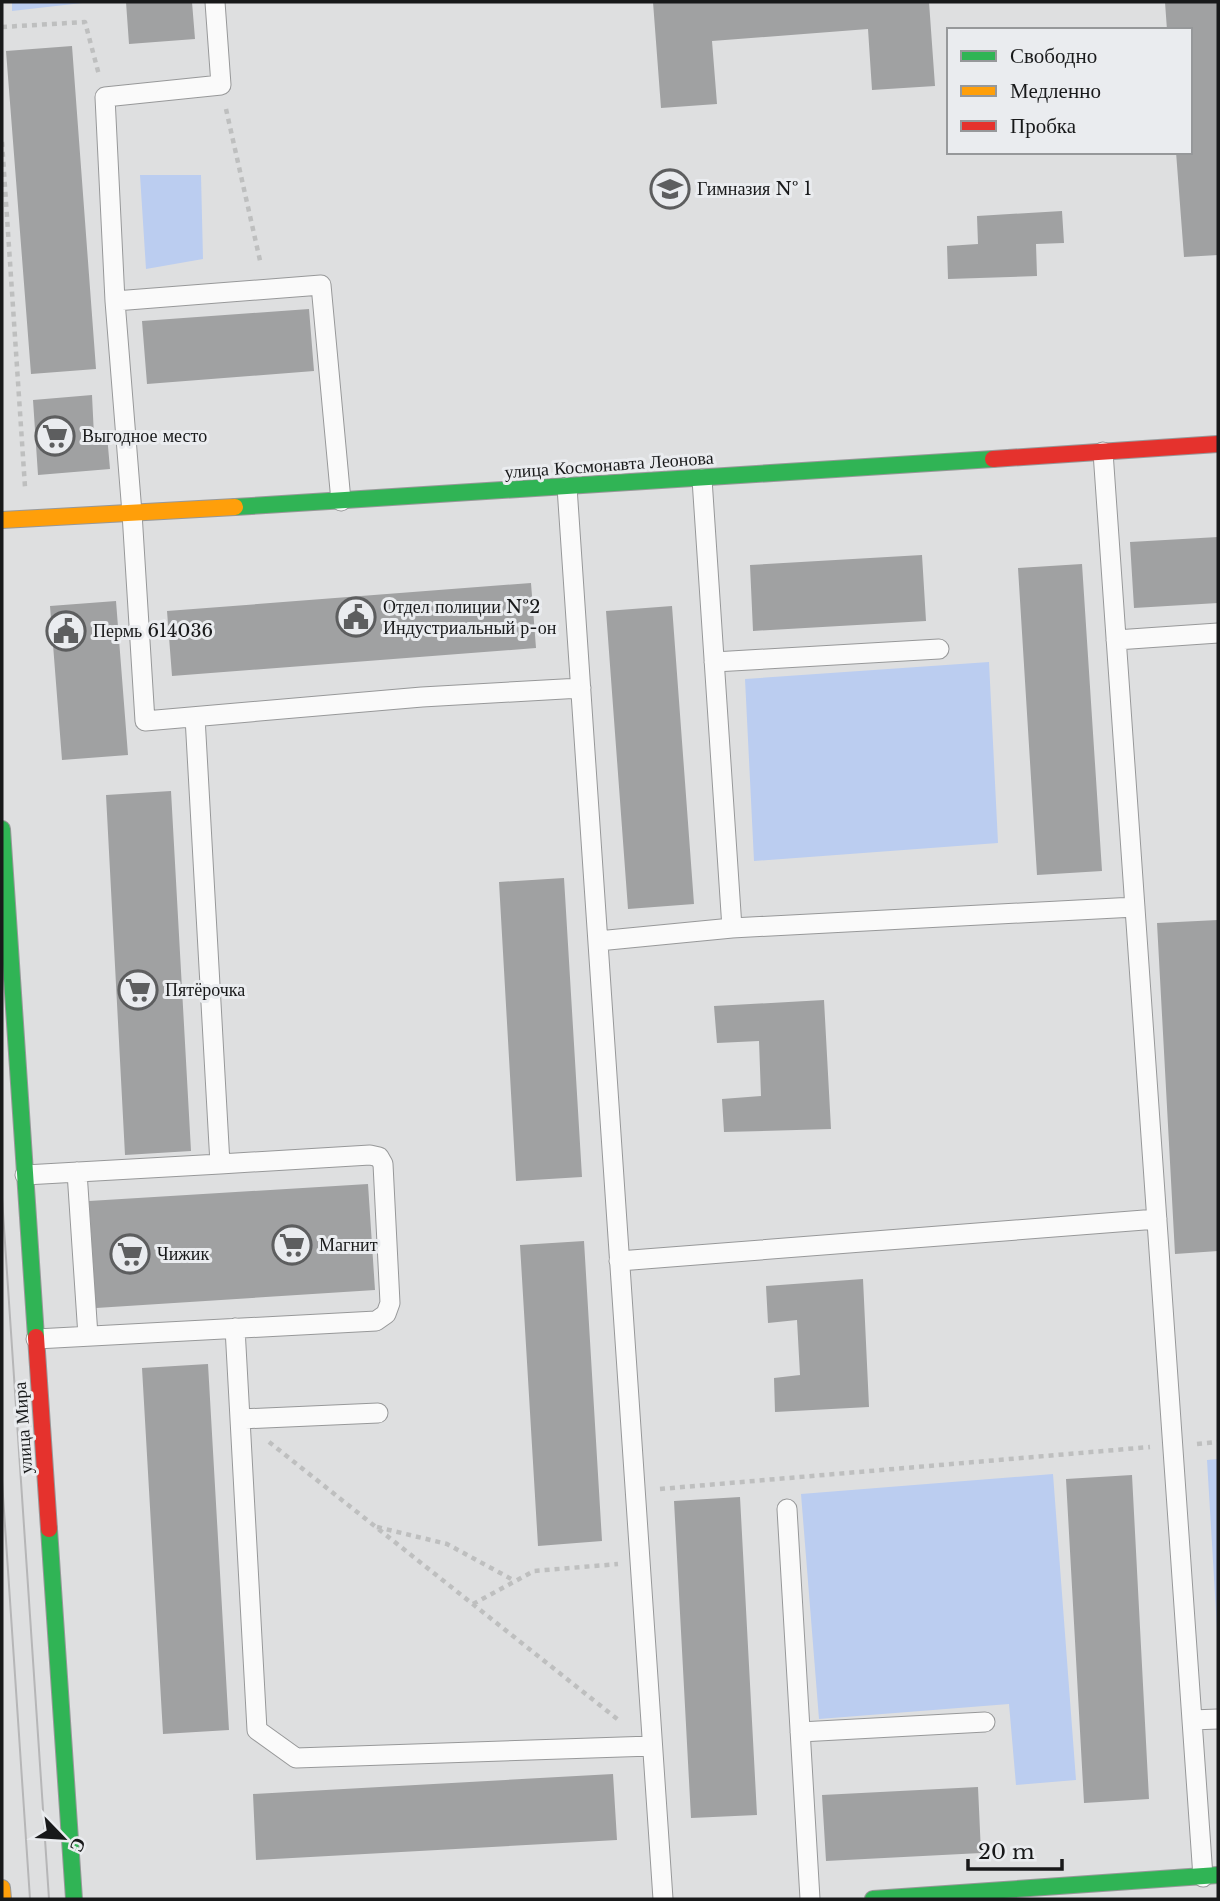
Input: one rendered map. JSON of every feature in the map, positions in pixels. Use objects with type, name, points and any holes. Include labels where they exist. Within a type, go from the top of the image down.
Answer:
[{"type":"main road","name":"улица Космонавта Леонова","points":[[2,520],[702,479],[1218,444]]},
{"type":"main road","name":"улица Мира","points":[[2,829],[74,1899]]},
{"type":"main road","points":[[873,1899],[991,1895],[1210,1876]]},
{"type":"main road","points":[[2,1888],[2,1899]]},
{"type":"lane","points":[[215,2],[221,85],[104,97],[115,301],[145,722],[422,697],[580,688]]},
{"type":"lane","points":[[115,301],[321,285],[341,501]]},
{"type":"lane","points":[[1103,452],[1192,1720],[1210,1876]]},
{"type":"lane","points":[[702,479],[732,928]]},
{"type":"lane","points":[[566,487],[663,1899]]},
{"type":"lane","points":[[1116,640],[1218,633]]},
{"type":"lane","points":[[714,662],[939,649]]},
{"type":"lane","points":[[195,717],[220,1164]]},
{"type":"lane","points":[[598,941],[732,928],[1135,907]]},
{"type":"lane","points":[[25,1175],[370,1155],[379,1157],[383,1164],[390,1303],[386,1314],[376,1321],[36,1339]]},
{"type":"lane","points":[[77,1172],[88,1336]]},
{"type":"lane","points":[[619,1261],[1157,1219]]},
{"type":"lane","points":[[235,1328],[257,1730],[296,1758],[652,1746]]},
{"type":"lane","points":[[240,1419],[378,1413]]},
{"type":"lane","points":[[787,1509],[810,1899]]},
{"type":"lane","points":[[1192,1720],[1218,1718]]},
{"type":"lane","points":[[800,1731],[985,1722]]},
{"type":"path","points":[[2,27],[85,22],[104,97]]},
{"type":"path","points":[[221,85],[266,289]]},
{"type":"path","points":[[2,142],[25,489]]},
{"type":"path","points":[[240,1419],[652,1746]]},
{"type":"path","points":[[635,1492],[1172,1445]]},
{"type":"path","points":[[376,1527],[447,1544],[515,1581]]},
{"type":"path","points":[[472,1604],[534,1571],[640,1562]]},
{"type":"shaded area","points":[[12,2],[91,2],[12,11]]},
{"type":"shaded area","points":[[140,175],[201,175],[203,259],[146,269]]},
{"type":"shaded area","points":[[989,662],[998,843],[754,861],[745,679]]},
{"type":"shaded area","points":[[1218,1459],[1218,1645],[1207,1460]]},
{"type":"shaded area","points":[[1053,1474],[1076,1780],[1016,1785],[1009,1704],[819,1719],[801,1494]]},
{"type":"building","points":[[126,2],[192,2],[195,39],[129,44]]},
{"type":"building","points":[[653,2],[929,2],[935,86],[872,90],[868,29],[712,41],[717,104],[661,108]]},
{"type":"building","points":[[1165,2],[1218,2],[1218,255],[1184,257],[1176,154],[1192,154],[1192,28],[1167,28]]},
{"type":"building","points":[[72,46],[96,369],[31,374],[6,51]]},
{"type":"building","points":[[1062,211],[1064,243],[1036,244],[1037,276],[948,279],[947,246],[978,244],[977,216]]},
{"type":"building","points":[[309,309],[314,371],[147,384],[142,321]]},
{"type":"building","points":[[92,395],[94,436],[107,435],[110,469],[38,475],[33,400]]},
{"type":"building","points":[[1218,537],[1218,603],[1134,608],[1130,542]]},
{"type":"building","points":[[922,555],[926,621],[753,631],[750,565]]},
{"type":"building","points":[[1082,564],[1102,871],[1037,875],[1018,568]]},
{"type":"building","points":[[531,583],[536,648],[172,676],[167,611]]},
{"type":"building","points":[[116,601],[128,755],[62,760],[50,606]]},
{"type":"building","points":[[672,606],[694,904],[628,909],[606,611]]},
{"type":"building","points":[[171,791],[191,1151],[125,1155],[106,795]]},
{"type":"building","points":[[564,878],[582,1177],[516,1181],[499,882]]},
{"type":"building","points":[[1218,920],[1218,1251],[1175,1254],[1157,923]]},
{"type":"building","points":[[824,1000],[831,1129],[724,1132],[722,1099],[761,1096],[759,1041],[717,1043],[714,1006]]},
{"type":"building","points":[[368,1184],[375,1290],[96,1308],[89,1201]]},
{"type":"building","points":[[584,1241],[602,1541],[538,1546],[520,1245]]},
{"type":"building","points":[[863,1279],[869,1407],[775,1412],[774,1378],[800,1375],[797,1320],[768,1323],[766,1286]]},
{"type":"building","points":[[208,1364],[229,1730],[163,1734],[142,1368]]},
{"type":"building","points":[[1132,1475],[1149,1799],[1084,1803],[1066,1479]]},
{"type":"building","points":[[740,1497],[757,1815],[691,1818],[674,1501]]},
{"type":"building","points":[[613,1774],[617,1840],[256,1860],[253,1794]]},
{"type":"building","points":[[978,1787],[981,1853],[826,1861],[822,1795]]},
{"type":"tram line","points":[[2,1198],[49,1899]]},
{"type":"tram line","points":[[2,1481],[30,1899]]},
{"type":"traffic: fast","points":[[235,507],[993,459]]},
{"type":"traffic: fast","points":[[2,829],[36,1337]]},
{"type":"traffic: fast","points":[[49,1529],[74,1899]]},
{"type":"traffic: fast","points":[[873,1899],[1218,1875]]},
{"type":"traffic: slow","points":[[2,520],[235,507]]},
{"type":"traffic: slow","points":[[2,1888],[3,1899]]},
{"type":"traffic: jam","points":[[993,459],[1218,444]]},
{"type":"traffic: jam","points":[[36,1337],[49,1529]]},
{"type":"place","name":"Гимназия № 1","points":[[670,189]]},
{"type":"place","name":"Выгодное место","points":[[55,436]]},
{"type":"place","name":"Отдел полиции №2 Индустриальный р-он","points":[[356,617]]},
{"type":"place","name":"Пермь 614036","points":[[66,631]]},
{"type":"place","name":"Пятёрочка","points":[[138,990]]},
{"type":"place","name":"Магнит","points":[[292,1245]]},
{"type":"place","name":"Чижик","points":[[130,1254]]}]
